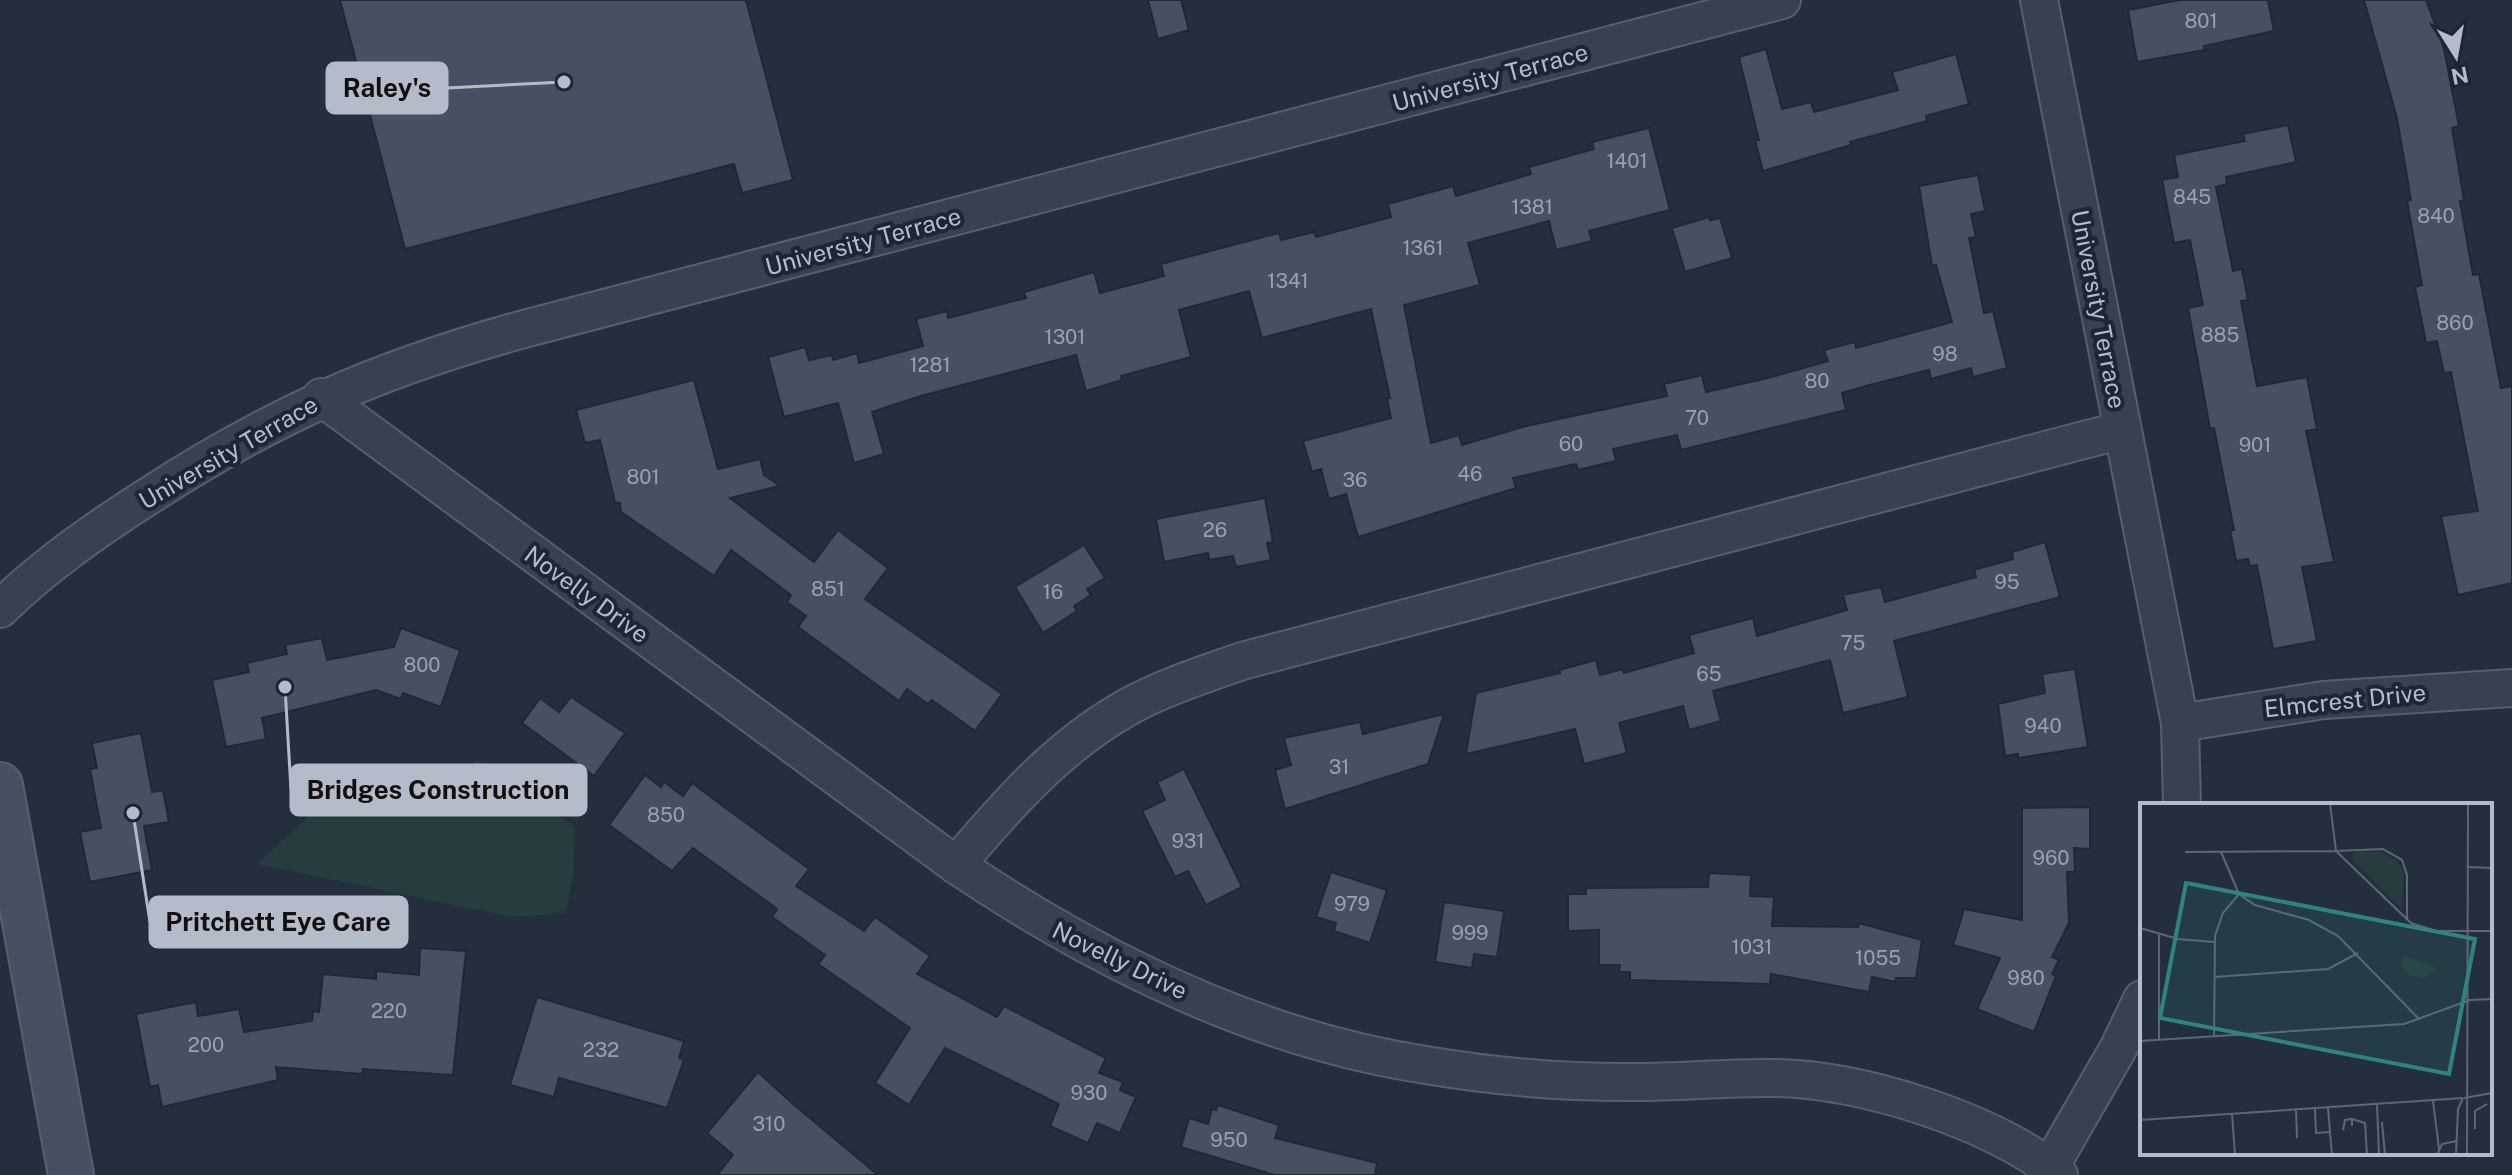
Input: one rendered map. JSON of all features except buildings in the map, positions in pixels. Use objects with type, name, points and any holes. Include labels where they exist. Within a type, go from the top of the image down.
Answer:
[{"type":"main road","points":[[0,785],[71,1175]]},
{"type":"street","name":"University Terrace","points":[[0,609],[60,555],[219,452],[321,397],[384,372],[466,345],[1782,0]]},
{"type":"street","name":"University Terrace","points":[[2039,0],[2180,723],[2182,803]]},
{"type":"street","name":"Novelly Drive","points":[[321,397],[956,865],[1034,917],[1147,977],[1225,1009],[1328,1043],[1424,1065],[1558,1080],[1625,1082],[1779,1078],[1897,1097],[1944,1115],[2054,1171]]},
{"type":"street","name":"University Terrace","points":[[956,865],[1024,786],[1071,745],[1127,707],[1177,683],[1242,661],[2122,430]]},
{"type":"street","name":"Elmcrest Drive","points":[[2180,723],[2324,700],[2512,688]]},
{"type":"street","points":[[2054,1171],[2140,1003]]},
{"type":"green space","points":[[477,760],[575,827],[573,875],[566,913],[513,917],[257,864],[361,769],[451,793]]},
{"type":"place","name":"Raley's","points":[[564,82]]},
{"type":"place","name":"Bridges Construction","points":[[285,687]]},
{"type":"place","name":"Pritchett Eye Care","points":[[133,813]]}]
